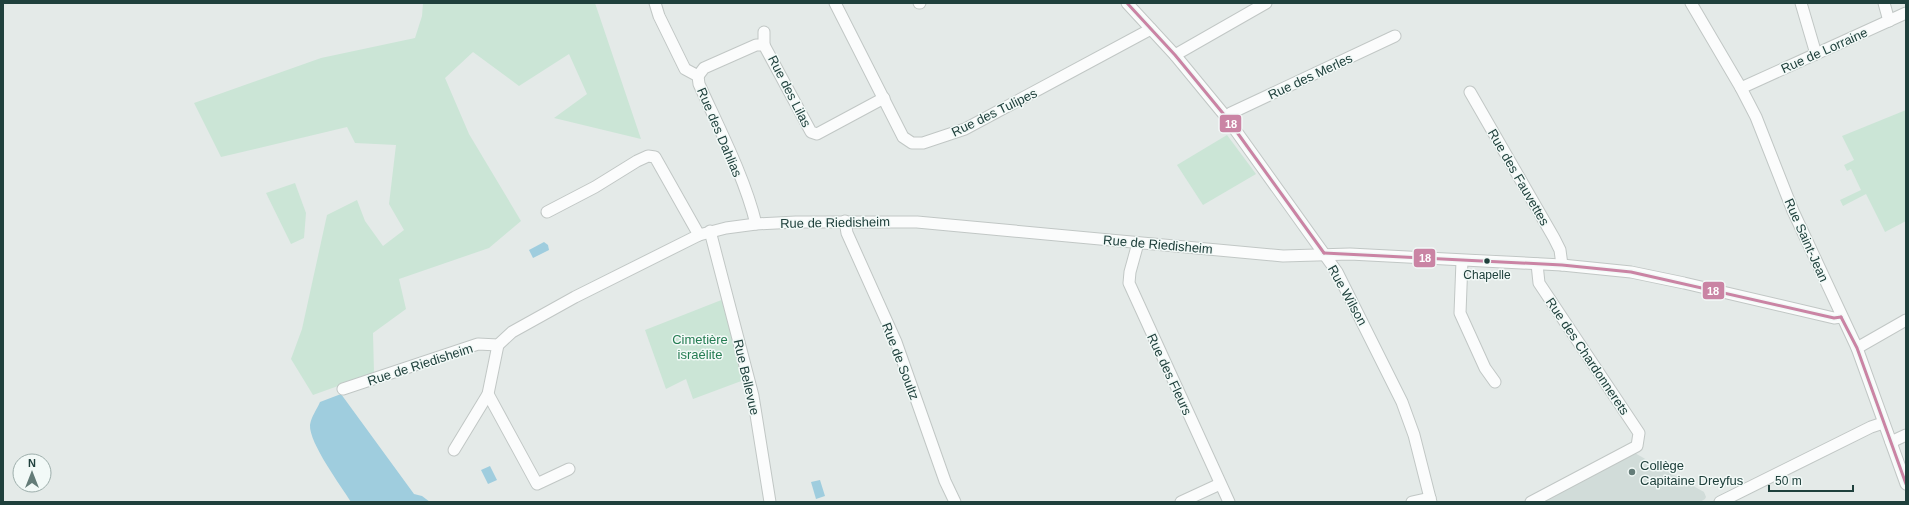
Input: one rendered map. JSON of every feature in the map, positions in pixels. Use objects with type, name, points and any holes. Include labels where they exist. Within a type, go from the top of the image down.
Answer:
[{"type":"street","name":"Rue des Dahlias","points":[[655,3],[659,16],[684,69],[698,76],[699,84],[731,156],[756,224]]},
{"type":"street","name":"Rue des Tulipes","points":[[835,3],[903,137],[912,143],[923,143],[965,129],[1151,29]]},
{"type":"street","name":"Rue Wilson","points":[[1127,3],[1175,55],[1226,117],[1324,253],[1350,294],[1402,402],[1414,435],[1430,500]]},
{"type":"street","points":[[1175,55],[1266,3]]},
{"type":"street","name":"Rue Saint-Jean","points":[[1691,3],[1741,88],[1756,117],[1793,210],[1856,348],[1906,484]]},
{"type":"street","points":[[1801,3],[1816,54]]},
{"type":"street","points":[[1884,3],[1888,21]]},
{"type":"street","name":"Rue de Lorraine","points":[[1741,88],[1906,13]]},
{"type":"street","points":[[764,32],[764,45]]},
{"type":"street","name":"Rue des Merles","points":[[1226,117],[1231,113],[1395,36]]},
{"type":"street","name":"Rue des Lilas","points":[[698,76],[704,68],[756,44],[764,45],[811,132],[817,134],[884,98]]},
{"type":"street","name":"Rue des Fauvettes","points":[[1470,92],[1554,238],[1560,250],[1562,265]]},
{"type":"street","points":[[547,212],[642,158],[648,156],[655,157],[698,235]]},
{"type":"street","name":"Rue de Riedisheim","points":[[343,389],[478,344],[498,345],[512,332],[556,307],[698,235],[710,231],[756,224],[845,221],[917,222],[1283,256],[1324,253],[1562,265],[1639,274],[1834,318],[1841,317]]},
{"type":"street","name":"Rue de Soultz","points":[[845,221],[847,232],[896,342],[945,481],[955,502]]},
{"type":"street","name":"Rue Bellevue","points":[[710,231],[753,396],[770,502]]},
{"type":"street","name":"Rue des Fleurs","points":[[1138,243],[1130,272],[1129,283],[1229,502]]},
{"type":"street","points":[[1462,260],[1460,313],[1485,368],[1495,382]]},
{"type":"street","name":"Rue des Chardonnerets","points":[[1531,502],[1638,446],[1639,433],[1539,283],[1537,264]]},
{"type":"street","points":[[1856,348],[1906,320]]},
{"type":"street","points":[[454,450],[488,394],[498,345]]},
{"type":"street","points":[[488,394],[538,484],[569,468]]},
{"type":"street","points":[[1720,502],[1871,427],[1884,423]]},
{"type":"street","points":[[1891,442],[1906,435]]},
{"type":"street","points":[[1182,502],[1220,484]]},
{"type":"street","points":[[1412,502],[1430,500]]},
{"type":"shaded area","name":"Collège Capitaine Dreyfus","points":[[1633,452],[1704,492],[1706,497],[1705,499],[1700,502],[1539,502]]},
{"type":"green space","points":[[423,3],[595,3],[641,139],[554,118],[587,94],[569,54],[519,86],[473,52],[445,78],[469,134],[521,221],[489,248],[399,279],[406,309],[373,333],[374,373],[313,395],[291,359],[302,329],[327,215],[357,200],[365,221],[383,246],[404,230],[389,204],[396,145],[355,143],[347,127],[221,157],[194,103],[321,58],[415,38],[422,16]]},
{"type":"green space","points":[[1906,110],[1906,221],[1885,232],[1866,194],[1843,206],[1840,200],[1861,190],[1851,169],[1847,171],[1844,165],[1854,160],[1842,136]]},
{"type":"green space","points":[[1227,135],[1256,174],[1203,205],[1177,165]]},
{"type":"green space","points":[[295,183],[306,213],[304,238],[291,244],[266,193]]},
{"type":"green space","name":"Cimetière israélite","points":[[724,299],[744,380],[693,399],[686,379],[666,389],[645,330]]},
{"type":"water","points":[[544,242],[548,245],[549,250],[533,258],[529,250]]},
{"type":"water","points":[[341,394],[414,494],[422,496],[430,502],[351,502],[320,453],[311,433],[310,425],[320,402]]},
{"type":"water","points":[[490,466],[497,480],[488,484],[481,470]]},
{"type":"water","points":[[820,480],[825,496],[816,499],[811,482]]},
{"type":"transit line","name":"18","points":[[1127,3],[1175,55],[1226,117],[1324,253]]},
{"type":"transit line","name":"18","points":[[1324,253],[1562,265],[1631,272],[1834,318],[1841,317]]},
{"type":"transit line","name":"18","points":[[1841,317],[1857,348],[1906,484]]},
{"type":"place","name":"Chapelle","points":[[1487,261]]},
{"type":"place","name":"Collège Capitaine Dreyfus","points":[[1632,472]]}]
